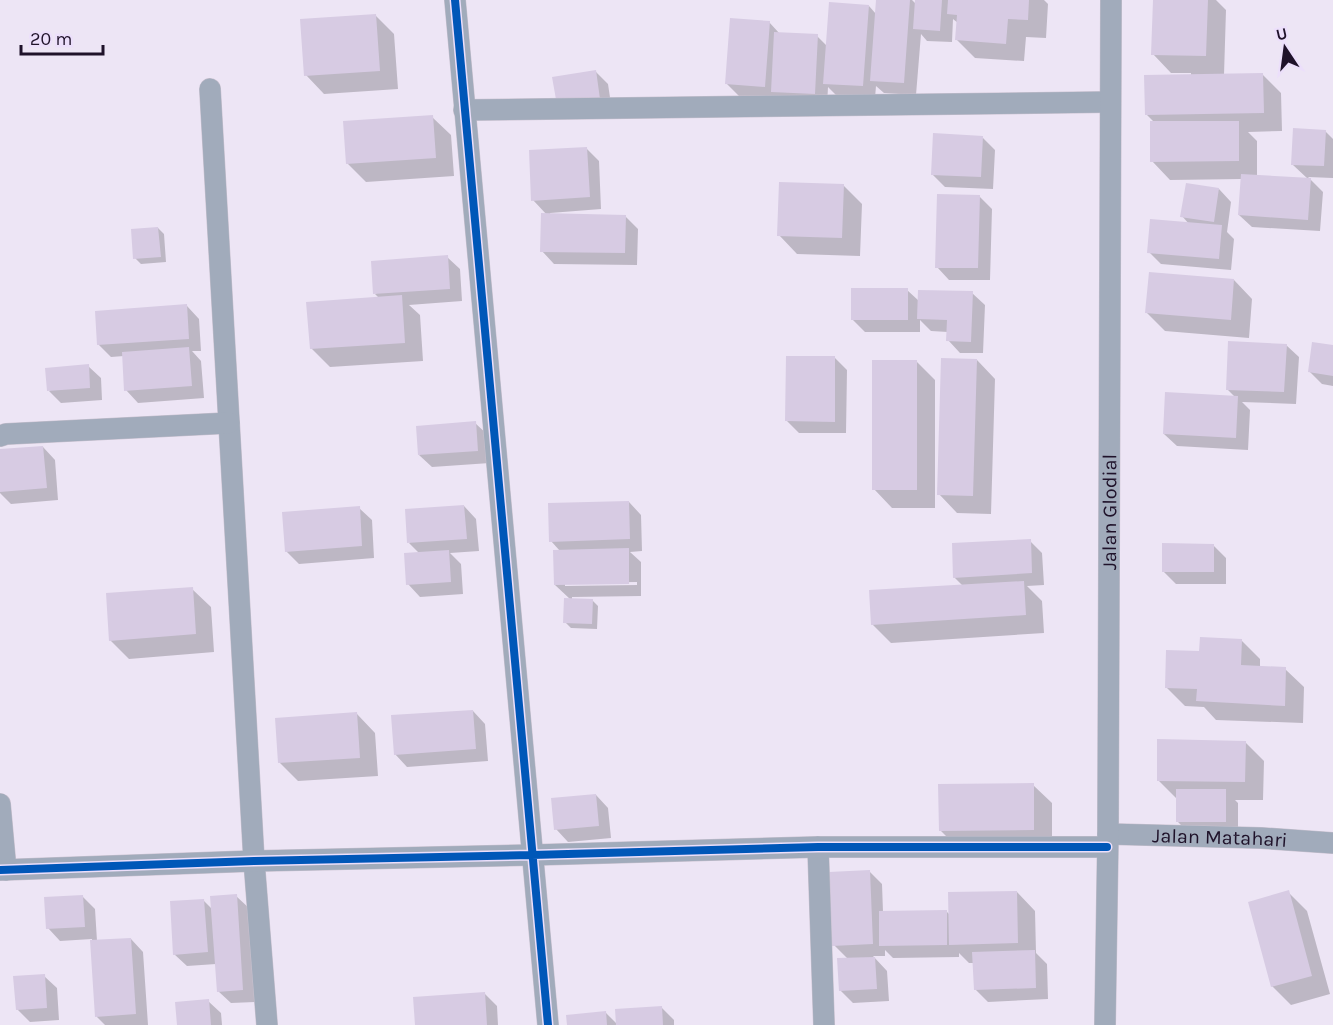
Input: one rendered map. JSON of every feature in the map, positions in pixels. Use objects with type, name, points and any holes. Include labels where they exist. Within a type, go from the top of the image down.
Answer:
[{"type":"street","points":[[455,0],[548,1025]]},
{"type":"street","name":"Jalan Glodial","points":[[1105,1025],[1111,0]]},
{"type":"street","points":[[210,89],[254,861],[267,1025]]},
{"type":"street","points":[[464,110],[1110,102]]},
{"type":"street","points":[[0,436],[229,423]]},
{"type":"street","points":[[0,804],[3,870]]},
{"type":"street","name":"Jalan Matahari","points":[[3,870],[254,861],[1107,840],[1261,838],[1333,843]]},
{"type":"street","points":[[818,847],[824,1025]]},
{"type":"building","points":[[876,0],[910,0],[904,83],[870,81]]},
{"type":"building","points":[[915,0],[942,0],[940,31],[913,29]]},
{"type":"building","points":[[948,0],[1029,0],[1028,20],[1008,19],[1006,44],[955,40],[957,15],[947,14]]},
{"type":"building","points":[[1153,0],[1208,0],[1206,56],[1151,55]]},
{"type":"building","points":[[829,2],[869,5],[863,86],[823,84]]},
{"type":"building","points":[[376,14],[380,71],[304,76],[300,19]]},
{"type":"building","points":[[730,18],[770,21],[765,87],[725,84]]},
{"type":"building","points":[[774,32],[818,34],[815,94],[771,92]]},
{"type":"building","points":[[596,70],[600,99],[557,105],[552,77]]},
{"type":"building","points":[[1263,73],[1264,113],[1145,115],[1144,75]]},
{"type":"building","points":[[433,115],[436,158],[346,164],[343,121]]},
{"type":"building","points":[[1150,121],[1239,121],[1239,161],[1150,162]]},
{"type":"building","points":[[1293,128],[1326,130],[1324,166],[1291,165]]},
{"type":"building","points":[[933,133],[983,136],[981,177],[931,175]]},
{"type":"building","points":[[587,147],[590,197],[531,201],[529,150]]},
{"type":"building","points":[[1241,174],[1311,178],[1308,220],[1238,215]]},
{"type":"building","points":[[779,182],[844,184],[842,238],[777,236]]},
{"type":"building","points":[[1186,183],[1219,188],[1214,222],[1180,217]]},
{"type":"building","points":[[937,194],[980,195],[978,268],[935,268]]},
{"type":"building","points":[[541,213],[626,215],[625,253],[540,252]]},
{"type":"building","points":[[1150,219],[1222,225],[1219,259],[1147,253]]},
{"type":"building","points":[[158,227],[161,257],[133,259],[131,229]]},
{"type":"building","points":[[448,255],[450,289],[373,294],[371,261]]},
{"type":"building","points":[[1149,272],[1234,279],[1231,320],[1145,313]]},
{"type":"building","points":[[851,288],[908,288],[908,320],[851,320]]},
{"type":"building","points":[[918,290],[973,291],[971,342],[946,341],[947,320],[917,319]]},
{"type":"building","points":[[402,295],[405,343],[310,349],[306,302]]},
{"type":"building","points":[[187,304],[189,339],[97,345],[95,311]]},
{"type":"building","points":[[1228,341],[1287,344],[1284,392],[1226,390]]},
{"type":"building","points":[[1312,342],[1333,345],[1333,376],[1308,372]]},
{"type":"building","points":[[189,347],[192,386],[124,391],[122,352]]},
{"type":"building","points":[[786,356],[835,356],[835,422],[785,421]]},
{"type":"building","points":[[941,358],[977,359],[973,496],[937,495]]},
{"type":"building","points":[[872,360],[917,360],[917,490],[872,490]]},
{"type":"building","points":[[89,364],[90,388],[47,391],[45,368]]},
{"type":"building","points":[[1165,392],[1238,396],[1236,438],[1163,434]]},
{"type":"building","points":[[476,421],[478,451],[418,455],[416,426]]},
{"type":"building","points":[[43,446],[47,488],[0,492],[0,449]]},
{"type":"building","points":[[629,501],[630,539],[549,542],[548,503]]},
{"type":"building","points":[[464,505],[467,539],[407,543],[405,509]]},
{"type":"building","points":[[360,506],[362,546],[285,552],[282,512]]},
{"type":"building","points":[[1031,539],[1032,573],[953,578],[952,543]]},
{"type":"building","points":[[1162,543],[1214,544],[1214,572],[1162,572]]},
{"type":"building","points":[[629,548],[629,584],[554,585],[553,550]]},
{"type":"building","points":[[449,550],[451,582],[406,585],[404,553]]},
{"type":"building","points":[[1024,581],[1026,615],[871,625],[869,590]]},
{"type":"building","points":[[193,587],[196,634],[109,641],[106,593]]},
{"type":"building","points":[[564,598],[593,599],[592,624],[563,623]]},
{"type":"building","points":[[1200,637],[1242,639],[1241,665],[1286,667],[1285,706],[1196,701],[1197,689],[1165,688],[1166,650],[1199,651]]},
{"type":"building","points":[[473,710],[476,749],[394,755],[391,715]]},
{"type":"building","points":[[357,712],[360,758],[278,763],[275,718]]},
{"type":"building","points":[[1157,739],[1246,741],[1245,782],[1157,781]]},
{"type":"building","points":[[1034,783],[1034,830],[939,831],[938,784]]},
{"type":"building","points":[[1176,789],[1226,789],[1226,822],[1176,822]]},
{"type":"building","points":[[596,794],[599,826],[554,830],[551,798]]},
{"type":"building","points":[[870,870],[873,944],[832,946],[829,872]]},
{"type":"building","points":[[1289,890],[1312,976],[1271,987],[1248,902]]},
{"type":"building","points":[[1017,891],[1018,943],[949,945],[948,892]]},
{"type":"building","points":[[237,894],[243,990],[217,992],[210,896]]},
{"type":"building","points":[[83,895],[85,927],[46,929],[44,897]]},
{"type":"building","points":[[204,899],[208,952],[173,955],[170,901]]},
{"type":"building","points":[[947,910],[947,945],[879,946],[879,911]]},
{"type":"building","points":[[131,938],[136,1014],[95,1017],[90,940]]},
{"type":"building","points":[[1035,950],[1036,988],[974,990],[972,952]]},
{"type":"building","points":[[875,957],[877,989],[839,991],[837,958]]},
{"type":"building","points":[[45,974],[47,1008],[16,1010],[13,976]]},
{"type":"building","points":[[485,992],[487,1025],[415,1025],[413,997]]},
{"type":"building","points":[[209,999],[211,1025],[177,1025],[175,1002]]},
{"type":"building","points":[[662,1006],[663,1025],[616,1025],[615,1009]]},
{"type":"building","points":[[606,1011],[607,1025],[567,1025],[566,1015]]},
{"type":"cycle path","points":[[455,0],[548,1025]]},
{"type":"cycle path","points":[[0,870],[254,861],[818,847],[1107,847]]}]
